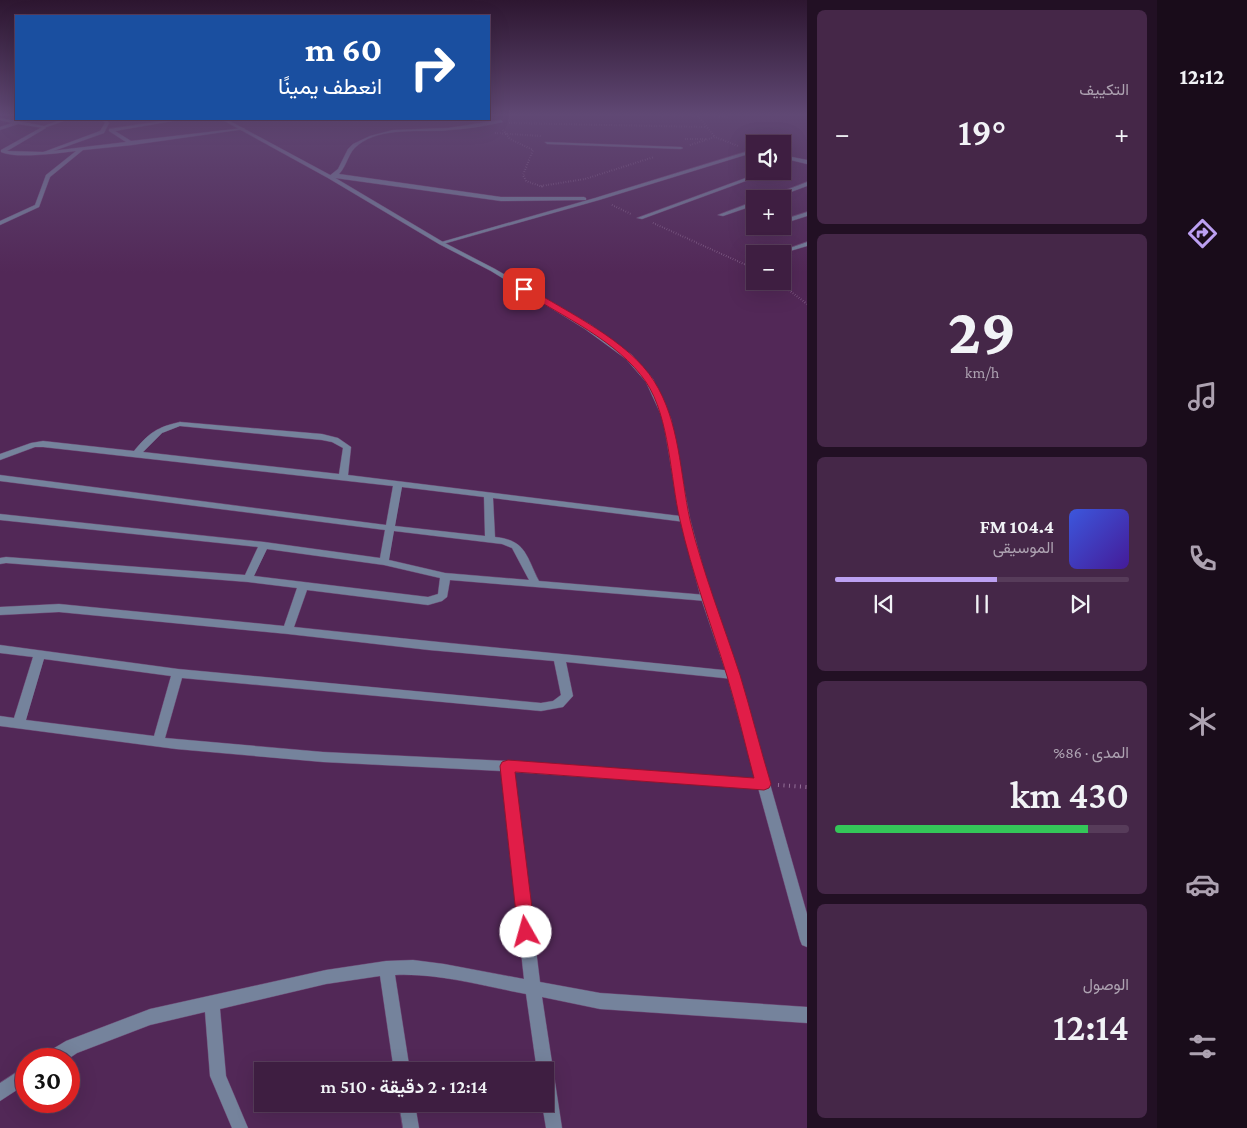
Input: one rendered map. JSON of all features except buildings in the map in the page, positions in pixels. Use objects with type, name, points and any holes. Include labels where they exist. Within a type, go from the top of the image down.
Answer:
[{"type":"street","points":[[0,223],[37,206],[48,176],[59,168]]},
{"type":"street","points":[[316,168],[441,244],[493,270],[588,327],[629,357],[650,382],[667,419],[685,519],[706,598],[733,675],[807,940]]},
{"type":"street","points":[[332,176],[343,168]]},
{"type":"street","points":[[441,244],[697,168]]},
{"type":"street","points":[[332,176],[501,199],[597,199]]},
{"type":"street","points":[[640,218],[746,180]]},
{"type":"street","points":[[791,190],[807,184]]},
{"type":"street","points":[[721,216],[746,206]]},
{"type":"street","points":[[791,219],[807,214]]},
{"type":"street","points":[[791,249],[807,244]]},
{"type":"street","points":[[136,455],[152,435],[162,428],[180,424],[322,437],[335,440],[347,448],[343,477]]},
{"type":"street","points":[[0,457],[34,445],[43,444],[343,477],[685,519]]},
{"type":"street","points":[[0,478],[390,528],[490,538],[516,546],[535,582]]},
{"type":"street","points":[[384,562],[398,484]]},
{"type":"street","points":[[488,495],[490,538]]},
{"type":"street","points":[[0,517],[264,545],[384,562],[445,576],[535,582],[706,598]]},
{"type":"street","points":[[248,579],[264,545]]},
{"type":"street","points":[[0,562],[6,560],[248,579],[428,601],[438,599],[443,595],[445,576]]},
{"type":"street","points":[[288,630],[303,586]]},
{"type":"street","points":[[0,611],[59,608],[733,675]]},
{"type":"street","points":[[0,649],[178,673],[541,707],[556,706],[563,703],[567,696],[559,657]]},
{"type":"street","points":[[19,723],[40,654]]},
{"type":"street","points":[[158,742],[178,673]]},
{"type":"street","points":[[0,721],[158,742],[323,757],[508,766],[764,784]]},
{"type":"street","points":[[508,766],[533,988],[554,1128]]},
{"type":"street","points":[[386,968],[401,1062]]},
{"type":"street","points":[[70,1048],[150,1017],[326,977],[386,968],[444,971],[499,983],[600,1000],[807,1015]]},
{"type":"street","points":[[212,1003],[218,1076],[240,1128]]},
{"type":"street","points":[[0,1093],[15,1082]]},
{"type":"street","points":[[408,1112],[411,1128]]},
{"type":"path","points":[[526,168],[524,175],[526,181],[552,190]]},
{"type":"path","points":[[538,186],[585,179],[621,168]]},
{"type":"path","points":[[597,199],[681,234],[746,265]]},
{"type":"path","points":[[789,290],[807,304]]},
{"type":"path","points":[[764,784],[807,787]]},
{"type":"route","points":[[524,289],[613,344],[629,357],[650,382],[667,419],[685,519],[706,598],[733,675],[764,784],[508,766],[526,932]]}]
